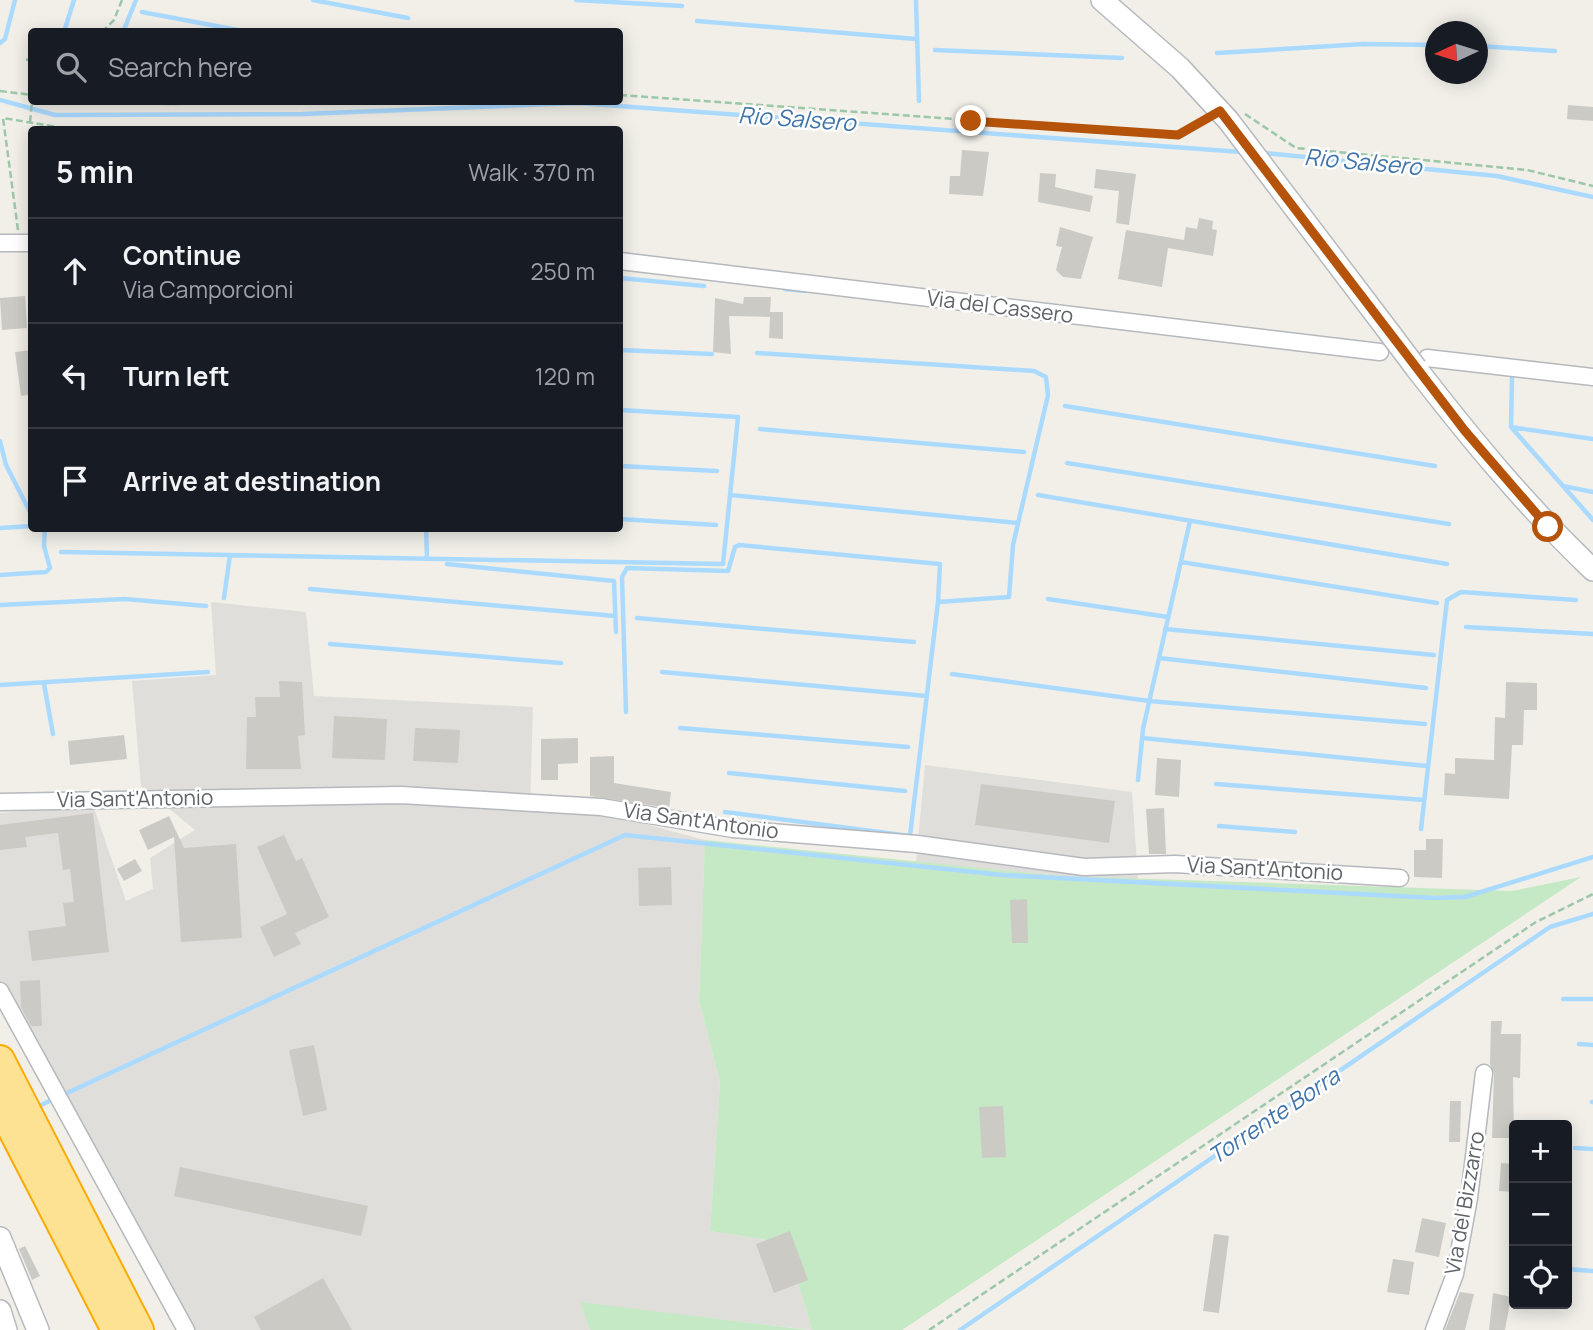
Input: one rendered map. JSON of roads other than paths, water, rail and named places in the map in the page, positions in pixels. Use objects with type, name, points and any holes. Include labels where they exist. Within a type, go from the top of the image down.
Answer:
[{"type":"highway","points":[[0,1060],[139,1330]]},
{"type":"highway","points":[[0,1105],[116,1330]]},
{"type":"main road","points":[[1102,0],[1180,68],[1224,115],[1389,332],[1421,363],[1491,464],[1548,527],[1593,570]]},
{"type":"main road","points":[[0,1238],[38,1330]]},
{"type":"main road","points":[[0,1311],[6,1330]]},
{"type":"street","points":[[0,243],[25,243]]},
{"type":"street","name":"Via del Cassero","points":[[623,261],[1380,352]]},
{"type":"street","points":[[1421,363],[1593,377]]},
{"type":"street","name":"Via Sant'Antonio","points":[[0,802],[401,795],[601,807],[733,829],[917,844],[1084,867],[1175,864],[1400,878]]},
{"type":"street","points":[[0,991],[55,1096],[186,1330]]},
{"type":"street","name":"Via del Bizzarro","points":[[1434,1330],[1455,1274],[1469,1198],[1484,1073]]},
{"type":"waterway","points":[[0,43],[5,39],[15,0]]},
{"type":"waterway","points":[[65,28],[74,0]]},
{"type":"waterway","points":[[125,28],[136,0]]},
{"type":"waterway","points":[[313,0],[408,18]]},
{"type":"waterway","points":[[576,0],[682,6]]},
{"type":"waterway","points":[[916,0],[919,101]]},
{"type":"waterway","points":[[142,12],[227,28]]},
{"type":"waterway","points":[[697,21],[916,39]]},
{"type":"waterway","points":[[1217,53],[1364,44],[1425,45]]},
{"type":"waterway","points":[[1488,47],[1555,51]]},
{"type":"waterway","points":[[935,50],[1122,58]]},
{"type":"waterway","name":"Rio Salsero","points":[[0,100],[55,115],[303,114],[528,105]]},
{"type":"waterway","name":"Rio Salsero","points":[[605,105],[1241,152]]},
{"type":"waterway","name":"Rio Salsero","points":[[1264,153],[1497,176],[1593,197]]},
{"type":"waterway","points":[[623,278],[704,286]]},
{"type":"waterway","points":[[785,289],[805,291]]},
{"type":"waterway","points":[[623,350],[712,354]]},
{"type":"waterway","points":[[725,812],[910,836],[938,602],[1009,597],[1013,545],[1048,395],[1046,377],[1034,371],[757,353]]},
{"type":"waterway","points":[[1512,377],[1511,427],[1593,520]]},
{"type":"waterway","points":[[1065,406],[1435,466]]},
{"type":"waterway","points":[[61,552],[723,564],[738,417],[623,410]]},
{"type":"waterway","points":[[1511,427],[1593,439]]},
{"type":"waterway","points":[[760,429],[1024,452]]},
{"type":"waterway","points":[[0,441],[6,465],[28,508]]},
{"type":"waterway","points":[[1067,463],[1449,524]]},
{"type":"waterway","points":[[623,466],[717,471]]},
{"type":"waterway","points":[[1563,486],[1593,492]]},
{"type":"waterway","points":[[730,495],[1018,523]]},
{"type":"waterway","points":[[1038,495],[1447,564]]},
{"type":"waterway","points":[[623,519],[716,525]]},
{"type":"waterway","points":[[1138,780],[1143,729],[1190,521]]},
{"type":"waterway","points":[[0,528],[28,526]]},
{"type":"waterway","points":[[0,575],[46,572],[50,568],[44,546],[45,532]]},
{"type":"waterway","points":[[426,532],[427,558]]},
{"type":"waterway","points":[[626,712],[622,577],[627,568],[728,571],[735,547],[739,545],[940,564],[938,602]]},
{"type":"waterway","points":[[224,598],[230,555]]},
{"type":"waterway","points":[[1181,562],[1437,603]]},
{"type":"waterway","points":[[447,564],[614,581],[616,632]]},
{"type":"waterway","points":[[310,589],[615,616]]},
{"type":"waterway","points":[[1421,829],[1447,600],[1461,592],[1576,600]]},
{"type":"waterway","points":[[0,605],[125,599],[206,606]]},
{"type":"waterway","points":[[1048,599],[1168,617]]},
{"type":"waterway","points":[[637,618],[914,642]]},
{"type":"waterway","points":[[1466,627],[1593,634]]},
{"type":"waterway","points":[[1165,629],[1434,655]]},
{"type":"waterway","points":[[330,644],[561,663]]},
{"type":"waterway","points":[[1159,658],[1426,688]]},
{"type":"waterway","points":[[0,685],[208,672]]},
{"type":"waterway","points":[[662,672],[927,696]]},
{"type":"waterway","points":[[952,674],[1149,701],[1425,724]]},
{"type":"waterway","points":[[44,684],[53,734]]},
{"type":"waterway","points":[[680,728],[908,747]]},
{"type":"waterway","points":[[1142,738],[1427,766]]},
{"type":"waterway","points":[[729,773],[905,791]]},
{"type":"waterway","points":[[1216,784],[1424,800]]},
{"type":"waterway","points":[[1219,826],[1295,832]]},
{"type":"waterway","points":[[41,1105],[625,835],[1002,875],[1434,898],[1465,897],[1593,857]]},
{"type":"waterway","name":"Torrente Borra","points":[[960,1330],[1550,927],[1593,914]]},
{"type":"waterway","points":[[1563,999],[1593,999]]},
{"type":"waterway","points":[[1579,1044],[1593,1045]]},
{"type":"waterway","points":[[1575,1148],[1593,1149]]},
{"type":"waterway","points":[[1572,1269],[1593,1271]]}]
